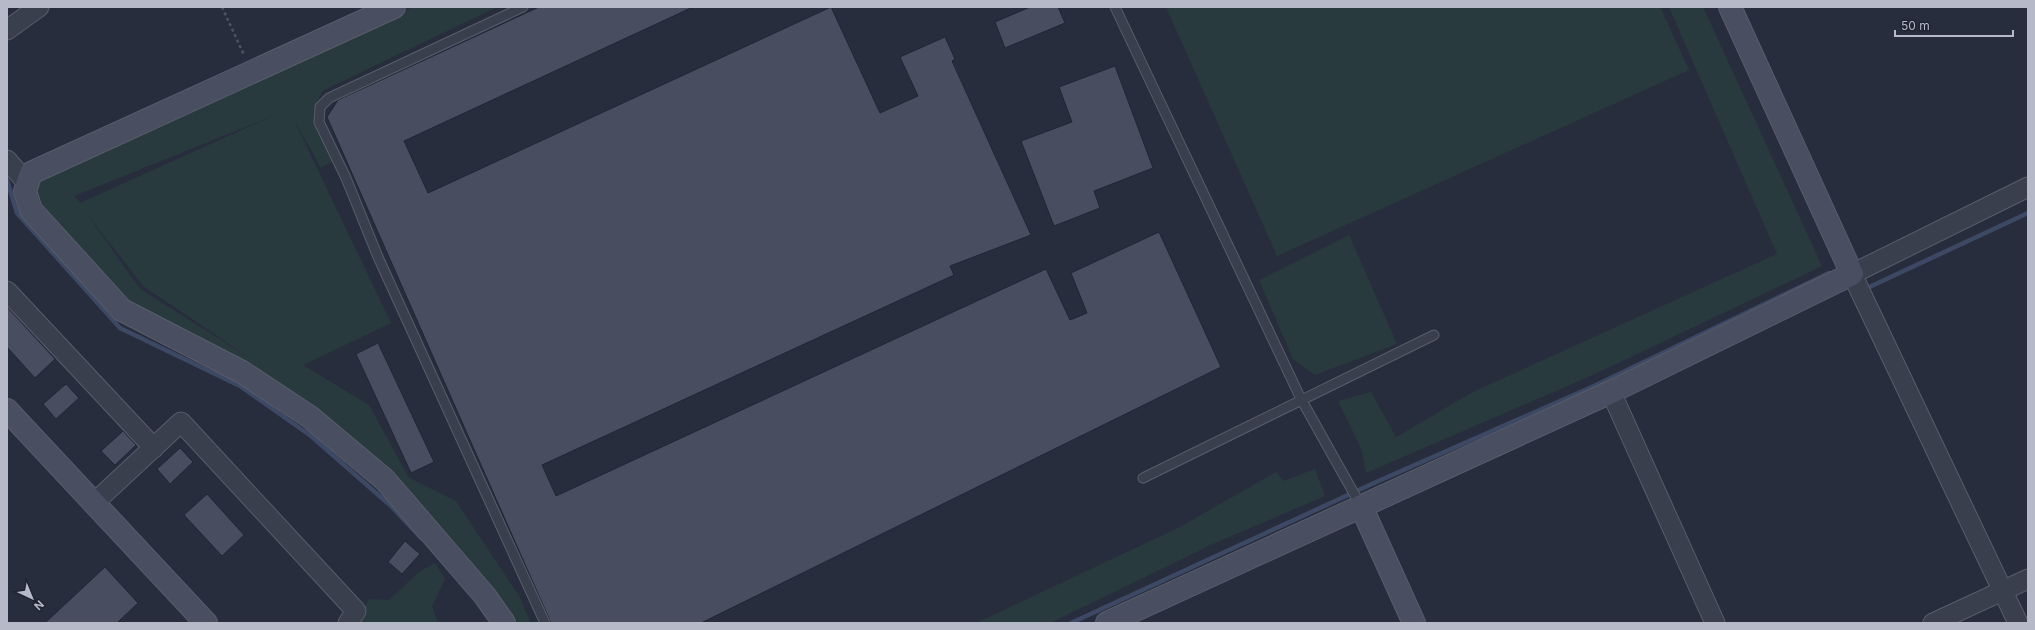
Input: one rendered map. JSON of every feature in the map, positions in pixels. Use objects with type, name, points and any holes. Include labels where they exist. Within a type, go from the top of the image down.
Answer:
[{"type":"street","points":[[7,30],[39,7]]},
{"type":"street","points":[[394,7],[32,173],[25,192],[31,210],[122,310],[242,372],[310,416],[385,480],[485,596],[504,623]]},
{"type":"street","points":[[1730,7],[1852,274],[2018,623]]},
{"type":"street","points":[[7,160],[28,184]]},
{"type":"street","points":[[1109,622],[1611,392],[2028,187]]},
{"type":"street","points":[[7,291],[154,448]]},
{"type":"street","points":[[1611,392],[1715,623]]},
{"type":"street","points":[[7,410],[206,623]]},
{"type":"street","points":[[94,503],[181,422],[356,611],[348,623]]},
{"type":"street","points":[[1361,506],[1414,623]]},
{"type":"street","points":[[1934,623],[2028,579]]},
{"type":"lane","points":[[523,7],[329,98],[320,108],[319,122],[346,178],[382,264],[545,623]]},
{"type":"lane","points":[[1115,7],[1301,399],[1361,506]]},
{"type":"lane","points":[[1143,478],[1301,399],[1434,335]]},
{"type":"path","points":[[222,7],[252,72]]},
{"type":"shaded area","points":[[413,7],[497,7],[322,91],[313,112],[337,159],[321,168],[293,118],[391,323],[303,365],[369,405],[409,478],[456,501],[519,596],[531,623],[500,623],[465,573],[310,417],[119,306],[27,188]],"holes":[[[275,115],[80,203],[74,196]],[[84,210],[143,286],[253,360],[140,289]]]},
{"type":"shaded area","points":[[1166,7],[1660,7],[1689,70],[1277,256]]},
{"type":"shaded area","points":[[1669,7],[1703,7],[1822,266],[1595,374],[1366,473],[1361,448],[1338,401],[1371,392],[1396,437],[1473,392],[1777,254]]},
{"type":"shaded area","points":[[1349,235],[1397,344],[1315,375],[1293,359],[1259,280]]},
{"type":"shaded area","points":[[1315,469],[1325,496],[1215,543],[1050,623],[976,623],[1178,528],[1276,472],[1284,481]]},
{"type":"shaded area","points":[[435,563],[445,579],[432,606],[438,623],[355,623],[369,599],[389,600],[419,572]]},
{"type":"building","points":[[539,7],[693,7],[404,141],[428,193],[831,7],[880,113],[918,96],[900,57],[945,37],[955,59],[952,61],[1031,235],[950,266],[954,275],[542,465],[556,496],[1046,269],[1070,320],[1087,313],[1071,273],[1159,232],[1221,367],[701,623],[551,623],[327,117],[338,100]]},
{"type":"building","points":[[1030,7],[1058,7],[1065,23],[1005,48],[995,22]]},
{"type":"building","points":[[1115,66],[1153,168],[1094,191],[1100,208],[1054,226],[1021,141],[1072,122],[1059,87]]},
{"type":"building","points":[[7,307],[55,359],[35,378],[7,347]]},
{"type":"building","points":[[378,343],[434,462],[411,473],[356,354]]},
{"type":"building","points":[[66,384],[79,398],[56,419],[43,404]]},
{"type":"building","points":[[123,431],[136,445],[115,465],[101,451]]},
{"type":"building","points":[[180,448],[193,462],[170,484],[157,469]]},
{"type":"building","points":[[207,494],[244,535],[222,556],[184,515]]},
{"type":"building","points":[[405,541],[420,554],[402,574],[388,562]]},
{"type":"building","points":[[105,567],[138,603],[117,623],[45,623]]},
{"type":"waterway","points":[[7,180],[17,213],[120,328],[240,386],[311,436],[391,506],[421,538]]},
{"type":"waterway","points":[[1865,289],[2028,213]]},
{"type":"waterway","points":[[1071,623],[1374,483],[1594,386],[1829,273],[1834,275]]}]
